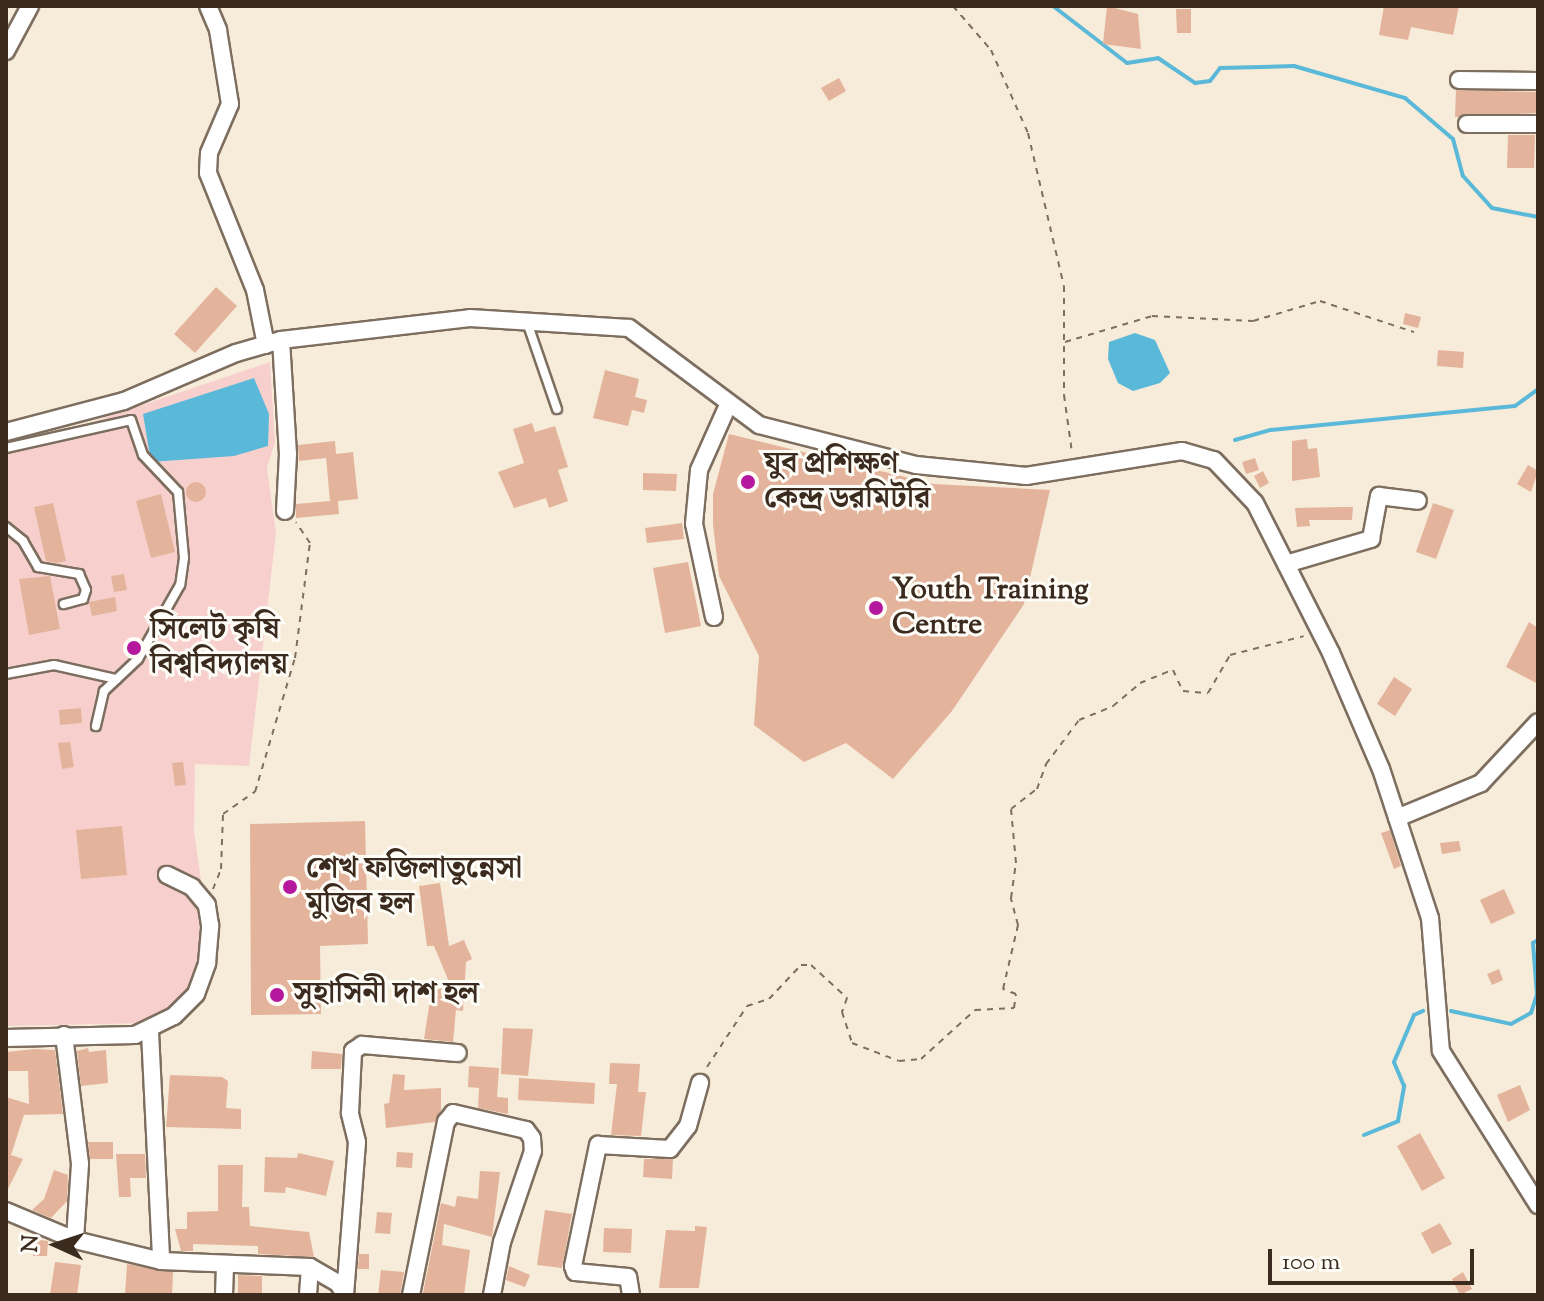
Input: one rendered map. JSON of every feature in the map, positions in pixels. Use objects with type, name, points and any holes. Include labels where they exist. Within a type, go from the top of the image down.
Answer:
[{"type":"street","points":[[6,51],[30,6]]},
{"type":"street","points":[[208,6],[218,30],[230,104],[209,153],[208,173],[274,342],[288,454],[285,511]]},
{"type":"street","points":[[1459,80],[1538,81]]},
{"type":"street","points":[[1467,124],[1538,124]]},
{"type":"street","points":[[6,432],[124,401],[274,342],[470,318],[629,328],[759,425],[916,465],[1026,476],[1182,451],[1214,460],[1255,503],[1319,629],[1397,818],[1430,918],[1441,1051],[1538,1205]]},
{"type":"street","points":[[714,617],[694,524],[699,470],[729,403]]},
{"type":"street","points":[[1286,564],[1371,539],[1379,496],[1418,501]]},
{"type":"street","points":[[1397,818],[1481,783],[1538,722]]},
{"type":"street","points":[[6,1038],[150,1032],[196,994],[207,963],[207,905],[192,887],[167,875]]},
{"type":"street","points":[[150,1032],[161,1261]]},
{"type":"street","points":[[64,1035],[80,1164],[75,1240]]},
{"type":"street","points":[[345,1295],[357,1142],[350,1113],[353,1051],[362,1045],[458,1053]]},
{"type":"street","points":[[631,1295],[628,1277],[575,1272],[573,1266],[598,1145],[670,1149],[688,1126],[700,1083]]},
{"type":"street","points":[[411,1295],[446,1122],[453,1113],[526,1130],[532,1138],[533,1151],[502,1242],[492,1295]]},
{"type":"street","points":[[6,1211],[75,1240],[161,1261],[310,1267],[338,1283],[345,1295]]},
{"type":"street","points":[[224,1295],[225,1264]]},
{"type":"street","points":[[308,1295],[310,1267]]},
{"type":"lane","points":[[527,321],[557,409]]},
{"type":"lane","points":[[6,448],[131,420],[143,455],[178,492],[184,558],[180,585],[147,647],[97,702],[96,726]]},
{"type":"lane","points":[[6,527],[23,541],[38,567],[79,574],[86,590],[83,599],[64,604]]},
{"type":"lane","points":[[6,674],[54,665],[116,679]]},
{"type":"path","points":[[953,6],[991,50],[1028,133],[1064,286],[1064,395],[1074,470]]},
{"type":"path","points":[[1064,342],[1152,316],[1253,321],[1320,301],[1414,332]]},
{"type":"path","points":[[207,905],[221,869],[223,814],[255,792],[295,658],[310,543],[285,511]]},
{"type":"path","points":[[700,1083],[718,1044],[747,1006],[769,999],[801,965],[811,965],[847,998],[842,1012],[852,1043],[899,1061],[921,1059],[975,1010],[1014,1008],[1016,994],[1003,989],[1018,925],[1011,898],[1016,863],[1011,809],[1037,789],[1046,764],[1079,720],[1113,706],[1140,683],[1173,670],[1183,691],[1208,693],[1230,655],[1319,629]]},
{"type":"shaded area","name":"সিলেট কৃষি বিশ্ববিদ্যালয়","points":[[270,362],[275,442],[267,468],[276,533],[249,766],[195,764],[194,831],[202,887],[197,904],[203,921],[192,991],[177,1008],[149,1023],[6,1026],[6,443],[74,428]]},
{"type":"water","points":[[1135,333],[1155,340],[1170,373],[1160,383],[1133,391],[1118,383],[1108,359],[1109,342]]},
{"type":"water","points":[[254,378],[269,414],[268,446],[234,456],[151,462],[143,414]]},
{"type":"building","points":[[1107,6],[1138,14],[1141,49],[1103,44]]},
{"type":"building","points":[[1384,6],[1459,6],[1453,35],[1411,27],[1408,40],[1379,35]]},
{"type":"building","points":[[1176,9],[1191,9],[1191,33],[1177,33]]},
{"type":"building","points":[[839,78],[846,91],[829,101],[821,88]]},
{"type":"building","points":[[1456,90],[1538,92],[1538,113],[1455,117]]},
{"type":"building","points":[[1508,135],[1535,135],[1534,168],[1507,168]]},
{"type":"building","points":[[216,287],[237,306],[195,353],[174,334]]},
{"type":"building","points":[[1405,313],[1421,317],[1418,328],[1403,324]]},
{"type":"building","points":[[1438,350],[1464,352],[1463,368],[1437,366]]},
{"type":"building","points":[[605,370],[639,379],[635,397],[647,400],[644,413],[632,410],[628,426],[593,418]]},
{"type":"building","points":[[532,423],[535,432],[555,426],[568,467],[558,470],[568,501],[549,508],[546,498],[514,508],[498,472],[524,463],[513,429]]},
{"type":"building","name":"Youth Training Centre","points":[[729,434],[934,484],[1050,490],[1024,604],[952,711],[893,779],[846,743],[804,762],[754,725],[759,656],[719,576],[713,525],[713,494]]},
{"type":"building","points":[[1307,439],[1308,449],[1317,448],[1320,477],[1292,481],[1292,441]]},
{"type":"building","points":[[335,441],[336,454],[353,452],[358,499],[338,501],[339,514],[296,518],[296,504],[330,501],[326,458],[299,461],[298,445]]},
{"type":"building","points":[[1255,458],[1259,470],[1246,474],[1242,462]]},
{"type":"building","points":[[1528,465],[1538,471],[1531,492],[1517,484]]},
{"type":"building","points":[[1263,471],[1269,483],[1260,488],[1254,476]]},
{"type":"building","points":[[643,473],[677,474],[676,491],[643,490]]},
{"type":"building","points":[[196,482],[203,485],[206,492],[203,499],[196,502],[189,499],[186,492],[189,485]]},
{"type":"building","points":[[161,494],[175,552],[151,558],[136,501]]},
{"type":"building","points":[[53,503],[66,561],[57,563],[46,561],[34,507]]},
{"type":"building","points":[[1433,503],[1454,510],[1436,559],[1416,552]]},
{"type":"building","points":[[1353,507],[1352,520],[1309,520],[1310,526],[1297,527],[1295,508]]},
{"type":"building","points":[[682,523],[684,539],[647,543],[645,528]]},
{"type":"building","points":[[688,562],[701,626],[665,633],[653,568]]},
{"type":"building","points":[[124,574],[127,590],[114,592],[111,576]]},
{"type":"building","points":[[50,576],[60,629],[29,635],[19,579]]},
{"type":"building","points":[[115,597],[117,611],[92,616],[89,602]]},
{"type":"building","points":[[1529,622],[1538,628],[1538,684],[1506,667]]},
{"type":"building","points":[[1394,677],[1412,689],[1395,716],[1377,704]]},
{"type":"building","points":[[81,708],[82,723],[60,725],[59,710]]},
{"type":"building","points":[[70,742],[74,767],[62,769],[58,743]]},
{"type":"building","points":[[183,762],[186,785],[175,786],[172,763]]},
{"type":"building","name":"শেখ ফজিলাতুন্নেসা মুজিব হল","points":[[365,821],[368,944],[320,946],[321,1014],[251,1015],[250,824]]},
{"type":"building","points":[[122,826],[127,875],[81,879],[76,830]]},
{"type":"building","points":[[1390,830],[1401,866],[1394,869],[1381,833]]},
{"type":"building","points":[[1459,841],[1461,851],[1442,854],[1440,843]]},
{"type":"building","points":[[440,883],[449,946],[464,940],[472,959],[466,962],[463,1011],[456,1010],[453,1042],[424,1039],[431,994],[449,982],[434,946],[427,946],[419,886]]},
{"type":"building","points":[[1504,889],[1515,913],[1491,924],[1480,900]]},
{"type":"building","points":[[1499,969],[1503,980],[1492,985],[1487,974]]},
{"type":"building","points":[[503,1028],[533,1029],[528,1076],[501,1074]]},
{"type":"building","points":[[88,1048],[89,1052],[106,1050],[108,1083],[81,1086],[77,1051]]},
{"type":"building","points":[[55,1050],[63,1114],[24,1115],[11,1155],[23,1159],[6,1193],[6,1097],[29,1104],[28,1071],[6,1071],[6,1052]]},
{"type":"building","points":[[312,1051],[342,1054],[341,1069],[311,1069]]},
{"type":"building","points":[[610,1063],[640,1064],[638,1092],[646,1092],[641,1136],[611,1135],[617,1084],[609,1084]]},
{"type":"building","points":[[469,1066],[499,1068],[497,1097],[508,1098],[508,1114],[478,1108],[479,1088],[468,1087]]},
{"type":"building","points":[[393,1074],[405,1075],[404,1090],[441,1088],[441,1110],[435,1122],[386,1128],[384,1104],[389,1103]]},
{"type":"building","points":[[170,1075],[222,1077],[228,1081],[226,1108],[241,1109],[241,1129],[166,1127]]},
{"type":"building","points":[[519,1078],[595,1083],[594,1104],[518,1100]]},
{"type":"building","points":[[1520,1085],[1530,1110],[1508,1122],[1497,1095]]},
{"type":"building","points":[[1420,1133],[1445,1178],[1422,1191],[1397,1146]]},
{"type":"building","points":[[88,1142],[113,1142],[113,1159],[90,1159]]},
{"type":"building","points":[[397,1152],[413,1153],[412,1168],[396,1167]]},
{"type":"building","points":[[298,1153],[334,1161],[326,1196],[286,1187],[285,1193],[264,1192],[265,1157],[297,1158]]},
{"type":"building","points":[[116,1154],[145,1154],[146,1178],[130,1178],[131,1197],[119,1197]]},
{"type":"building","points":[[644,1159],[673,1159],[672,1179],[643,1177]]},
{"type":"building","points":[[218,1165],[243,1165],[242,1207],[249,1207],[250,1226],[309,1232],[314,1257],[258,1254],[258,1246],[193,1244],[193,1251],[181,1251],[175,1229],[187,1229],[187,1212],[218,1211]]},
{"type":"building","points":[[54,1170],[68,1175],[67,1201],[51,1218],[32,1210],[44,1199]]},
{"type":"building","points":[[480,1171],[500,1172],[492,1237],[444,1224],[442,1245],[470,1250],[464,1295],[423,1293],[441,1203],[455,1207],[457,1196],[478,1199]]},
{"type":"building","points":[[545,1210],[572,1214],[562,1268],[537,1265]]},
{"type":"building","points":[[377,1212],[392,1213],[390,1234],[375,1233]]},
{"type":"building","points":[[1440,1223],[1452,1244],[1432,1254],[1421,1233]]},
{"type":"building","points":[[695,1226],[707,1227],[699,1288],[659,1288],[666,1230],[695,1231]]},
{"type":"building","points":[[604,1228],[632,1229],[631,1253],[603,1252]]},
{"type":"building","points":[[33,1239],[48,1241],[47,1256],[33,1256]]},
{"type":"building","points":[[359,1254],[369,1254],[369,1269],[358,1269]]},
{"type":"building","points":[[55,1262],[81,1265],[77,1295],[50,1294]]},
{"type":"building","points":[[127,1264],[173,1272],[172,1295],[125,1295]]},
{"type":"building","points":[[509,1266],[530,1275],[525,1287],[506,1280]]},
{"type":"building","points":[[381,1270],[404,1272],[400,1295],[378,1295]]},
{"type":"building","points":[[1463,1272],[1472,1289],[1460,1295],[1452,1279]]},
{"type":"building","points":[[238,1275],[262,1276],[262,1295],[238,1295]]},
{"type":"waterway","points":[[1053,6],[1127,63],[1158,58],[1195,83],[1210,81],[1220,68],[1294,66],[1405,98],[1453,139],[1463,176],[1492,208],[1538,217]]},
{"type":"waterway","points":[[1235,440],[1271,430],[1515,406],[1538,389]]},
{"type":"waterway","points":[[1451,1011],[1511,1024],[1531,1013],[1537,995],[1533,943],[1538,940]]},
{"type":"waterway","points":[[1364,1135],[1398,1121],[1404,1086],[1394,1062],[1414,1015],[1423,1011]]},
{"type":"place","name":"যুব প্রশিক্ষণ কেন্দ্র ডরমিটরি","points":[[748,482]]},
{"type":"place","name":"Youth Training Centre","points":[[876,608]]},
{"type":"place","name":"সিলেট কৃষি বিশ্ববিদ্যালয়","points":[[134,648]]},
{"type":"place","name":"শেখ ফজিলাতুন্নেসা মুজিব হল","points":[[290,887]]},
{"type":"place","name":"সুহাসিনী দাশ হল","points":[[277,995]]}]
